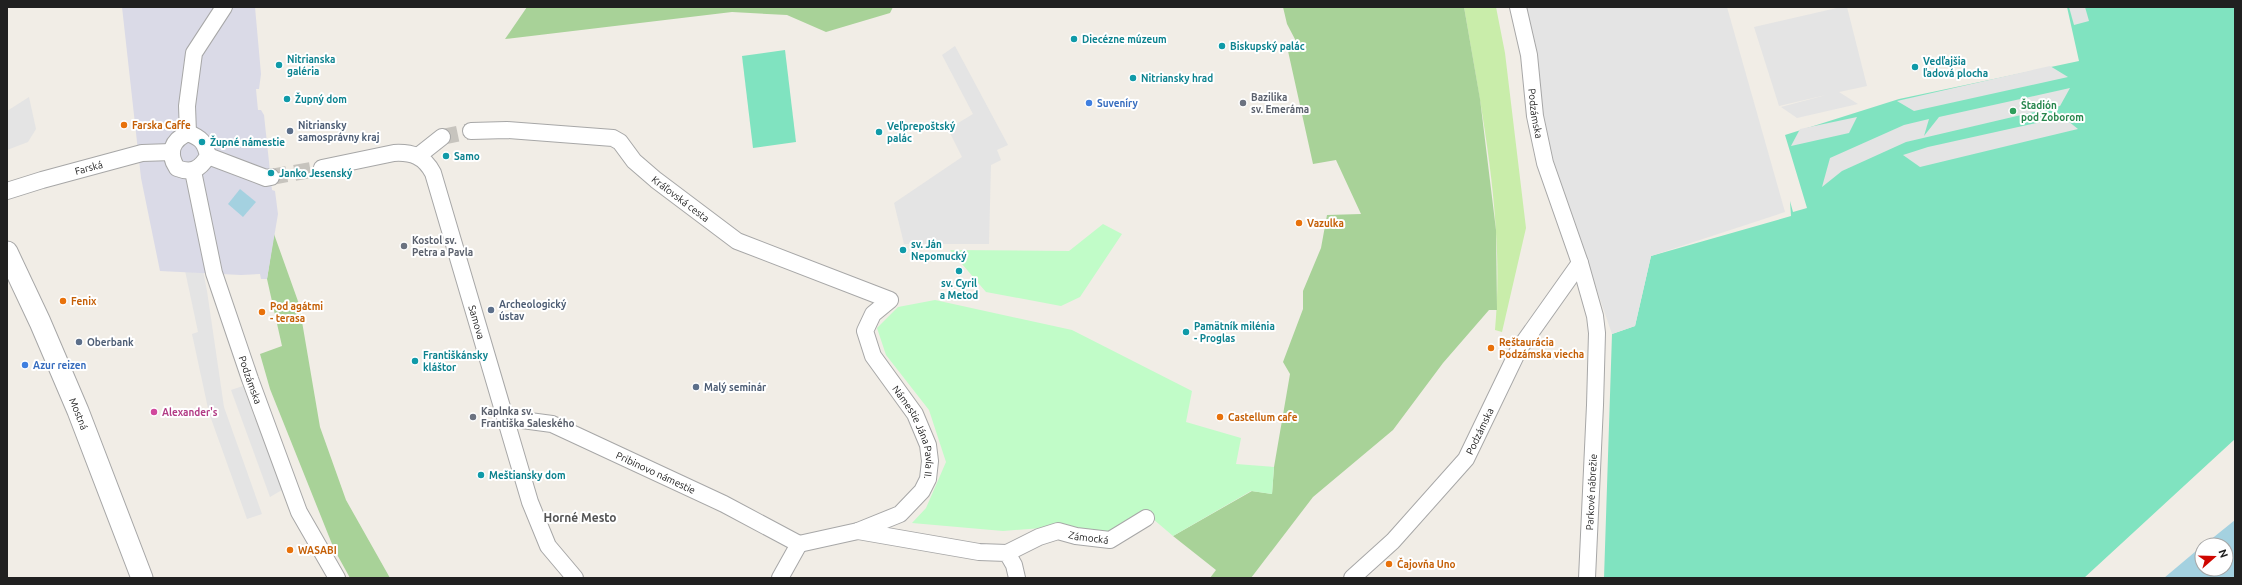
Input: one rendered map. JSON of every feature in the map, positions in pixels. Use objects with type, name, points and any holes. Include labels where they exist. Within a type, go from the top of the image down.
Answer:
[{"type":"street","points":[[188,133],[187,106],[194,53],[224,7]]},
{"type":"street","name":"Podzámska","points":[[1518,7],[1529,56],[1535,116],[1545,163],[1591,298],[1597,333],[1595,405]]},
{"type":"street","name":"Kráľovská cesta","points":[[471,131],[508,130],[613,138],[634,162],[737,241],[890,300]]},
{"type":"street","points":[[188,133],[198,136],[205,143],[208,156],[202,166],[194,171],[177,168],[172,161],[172,152],[177,138],[188,133]]},
{"type":"street","points":[[322,168],[394,153],[407,152],[418,156],[442,137]]},
{"type":"street","name":"Farská","points":[[7,191],[142,153],[172,152]]},
{"type":"street","points":[[208,156],[266,178],[271,177]]},
{"type":"street","name":"Samova","points":[[418,156],[428,163],[433,173],[507,418],[530,502],[548,546],[575,578]]},
{"type":"street","name":"Podzámska","points":[[194,171],[214,273],[250,379],[299,512],[337,578]]},
{"type":"street","name":"Mostná","points":[[7,252],[40,322],[78,410],[142,578]]},
{"type":"street","name":"Podzámska","points":[[1352,578],[1393,541],[1466,459],[1520,349],[1580,263]]},
{"type":"street","name":"Námestie Jána Pavla II.","points":[[799,544],[858,531],[900,514],[922,491],[928,479],[930,467],[928,445],[915,414],[874,356],[865,331],[873,314],[890,300]]},
{"type":"street","name":"Parkové nábrežie","points":[[1587,578],[1595,405]]},
{"type":"street","name":"Pribinovo námestie","points":[[507,418],[552,424],[724,504],[799,544]]},
{"type":"street","name":"Zámocká","points":[[858,531],[979,552],[1007,553],[1039,537],[1058,531],[1076,536],[1110,540],[1146,518]]},
{"type":"street","points":[[780,578],[799,544]]},
{"type":"street","points":[[1007,553],[1014,565],[1017,578]]},
{"type":"green space","points":[[527,7],[893,7],[890,13],[826,32],[787,15],[732,12],[505,39]]},
{"type":"green space","points":[[1283,7],[1464,7],[1480,99],[1496,230],[1497,310],[1489,310],[1443,363],[1393,430],[1313,497],[1251,578],[1210,578],[1216,570],[1173,536],[1252,491],[1272,494],[1274,467],[1290,374],[1283,362],[1303,309],[1303,291],[1321,248],[1327,215],[1361,214],[1336,160],[1313,164],[1288,51],[1298,45],[1287,24]]},
{"type":"green space","points":[[1464,7],[1496,7],[1505,53],[1526,228],[1502,332],[1495,330],[1497,249],[1490,168]]},
{"type":"green space","points":[[2067,7],[2235,7],[2235,439],[2084,578],[1604,578],[1612,334],[1635,326],[1651,256],[1791,216],[1790,201],[1793,212],[1807,208],[1785,135],[1899,99],[2079,61]]},
{"type":"green space","points":[[785,50],[796,142],[753,148],[742,56]]},
{"type":"green space","points":[[1103,224],[1122,234],[1080,297],[1061,306],[986,292],[950,250],[1069,251]]},
{"type":"green space","points":[[274,234],[299,304],[320,427],[346,500],[390,578],[350,578],[334,549],[270,389],[260,354],[282,346],[267,279]]},
{"type":"green space","points":[[935,300],[1072,330],[1192,391],[1186,422],[1241,438],[1236,464],[1274,467],[1272,494],[1251,491],[1173,536],[1146,513],[1107,534],[1055,527],[1003,531],[912,523],[926,508],[946,462],[929,410],[886,355],[877,328],[898,307]]},
{"type":"shaded area","name":"Župné námestie","points":[[122,7],[255,7],[261,74],[259,89],[256,89],[258,110],[261,110],[264,115],[272,190],[275,191],[278,214],[267,279],[261,279],[260,274],[241,275],[160,271],[141,178]]},
{"type":"shaded area","points":[[1526,7],[1727,7],[1785,212],[1651,256],[1635,326],[1612,334],[1555,168],[1542,109]]},
{"type":"shaded area","points":[[1841,7],[1847,7],[1867,86],[1839,92],[1858,104],[1797,118],[1781,107],[1826,95],[1779,106],[1754,27]]},
{"type":"shaded area","points":[[2069,7],[2085,7],[2089,21],[2074,25]]},
{"type":"shaded area","points":[[955,46],[1008,145],[997,150],[1001,160],[991,165],[989,244],[904,244],[894,203],[962,157],[948,129],[973,114],[942,55]]},
{"type":"shaded area","points":[[2050,66],[2068,77],[1914,111],[1897,101]]},
{"type":"shaded area","points":[[2070,88],[2060,106],[1906,142],[1842,171],[1822,187],[1830,158],[1904,125],[1929,119],[1924,136],[1939,117]]},
{"type":"shaded area","points":[[29,97],[36,129],[28,142],[7,150],[7,111]]},
{"type":"shaded area","points":[[1857,117],[1849,133],[1791,146],[1800,129]]},
{"type":"shaded area","points":[[2063,117],[2078,129],[1920,167],[1903,155],[1928,147]]},
{"type":"shaded area","points":[[191,208],[207,291],[224,407],[262,514],[247,519],[209,413],[192,334],[198,332],[172,209]]},
{"type":"shaded area","points":[[243,386],[282,490],[270,497],[231,390]]},
{"type":"water","points":[[240,189],[256,202],[243,217],[228,204]]},
{"type":"water","points":[[2235,520],[2235,578],[2164,578],[2194,553],[2194,577],[2234,577],[2234,537],[2214,537]]},
{"type":"tunnel","points":[[442,137],[471,131]]},
{"type":"tunnel","points":[[271,177],[322,168]]},
{"type":"place","name":"Diecézne múzeum","points":[[1074,39]]},
{"type":"place","name":"Biskupský palác","points":[[1222,46]]},
{"type":"place","name":"Nitrianska galéria","points":[[279,65]]},
{"type":"place","name":"Vedľajšia ľadová plocha","points":[[1915,67]]},
{"type":"place","name":"Nitriansky hrad","points":[[1133,78]]},
{"type":"place","name":"Župný dom","points":[[287,99]]},
{"type":"place","name":"Suveníry","points":[[1089,103]]},
{"type":"place","name":"Bazilika sv. Emeráma","points":[[1243,103]]},
{"type":"place","name":"Štadión pod Zoborom","points":[[2013,111]]},
{"type":"place","name":"Farska Caffe","points":[[124,125]]},
{"type":"place","name":"Nitriansky samosprávny kraj","points":[[290,131]]},
{"type":"place","name":"Veľprepoštský palác","points":[[879,132]]},
{"type":"place","name":"Župné námestie","points":[[202,142]]},
{"type":"place","name":"Samo","points":[[446,156]]},
{"type":"place","name":"Janko Jesenský","points":[[271,173]]},
{"type":"place","name":"Vazulka","points":[[1299,223]]},
{"type":"place","name":"Kostol sv. Petra a Pavla","points":[[404,246]]},
{"type":"place","name":"sv. Ján Nepomucký","points":[[903,250]]},
{"type":"place","name":"sv. Cyril a Metod","points":[[959,271]]},
{"type":"place","name":"Fenix","points":[[63,301]]},
{"type":"place","name":"Archeologický ústav","points":[[491,310]]},
{"type":"place","name":"Pod agátmi - terasa","points":[[262,312]]},
{"type":"place","name":"Pamätník milénia - Proglas","points":[[1186,332]]},
{"type":"place","name":"Oberbank","points":[[79,342]]},
{"type":"place","name":"Reštaurácia Podzámska viecha","points":[[1491,348]]},
{"type":"place","name":"Františkánsky kláštor","points":[[415,361]]},
{"type":"place","name":"Azur reizen","points":[[25,365]]},
{"type":"place","name":"Malý seminár","points":[[696,387]]},
{"type":"place","name":"Alexander's","points":[[154,412]]},
{"type":"place","name":"Kaplnka sv. Františka Saleského","points":[[473,417]]},
{"type":"place","name":"Castellum cafe","points":[[1220,417]]},
{"type":"place","name":"Meštiansky dom","points":[[481,475]]},
{"type":"place","name":"WASABI","points":[[290,550]]},
{"type":"place","name":"Čajovňa Uno","points":[[1389,564]]},
{"type":"district","name":"Horné Mesto","points":[[580,518]]}]
